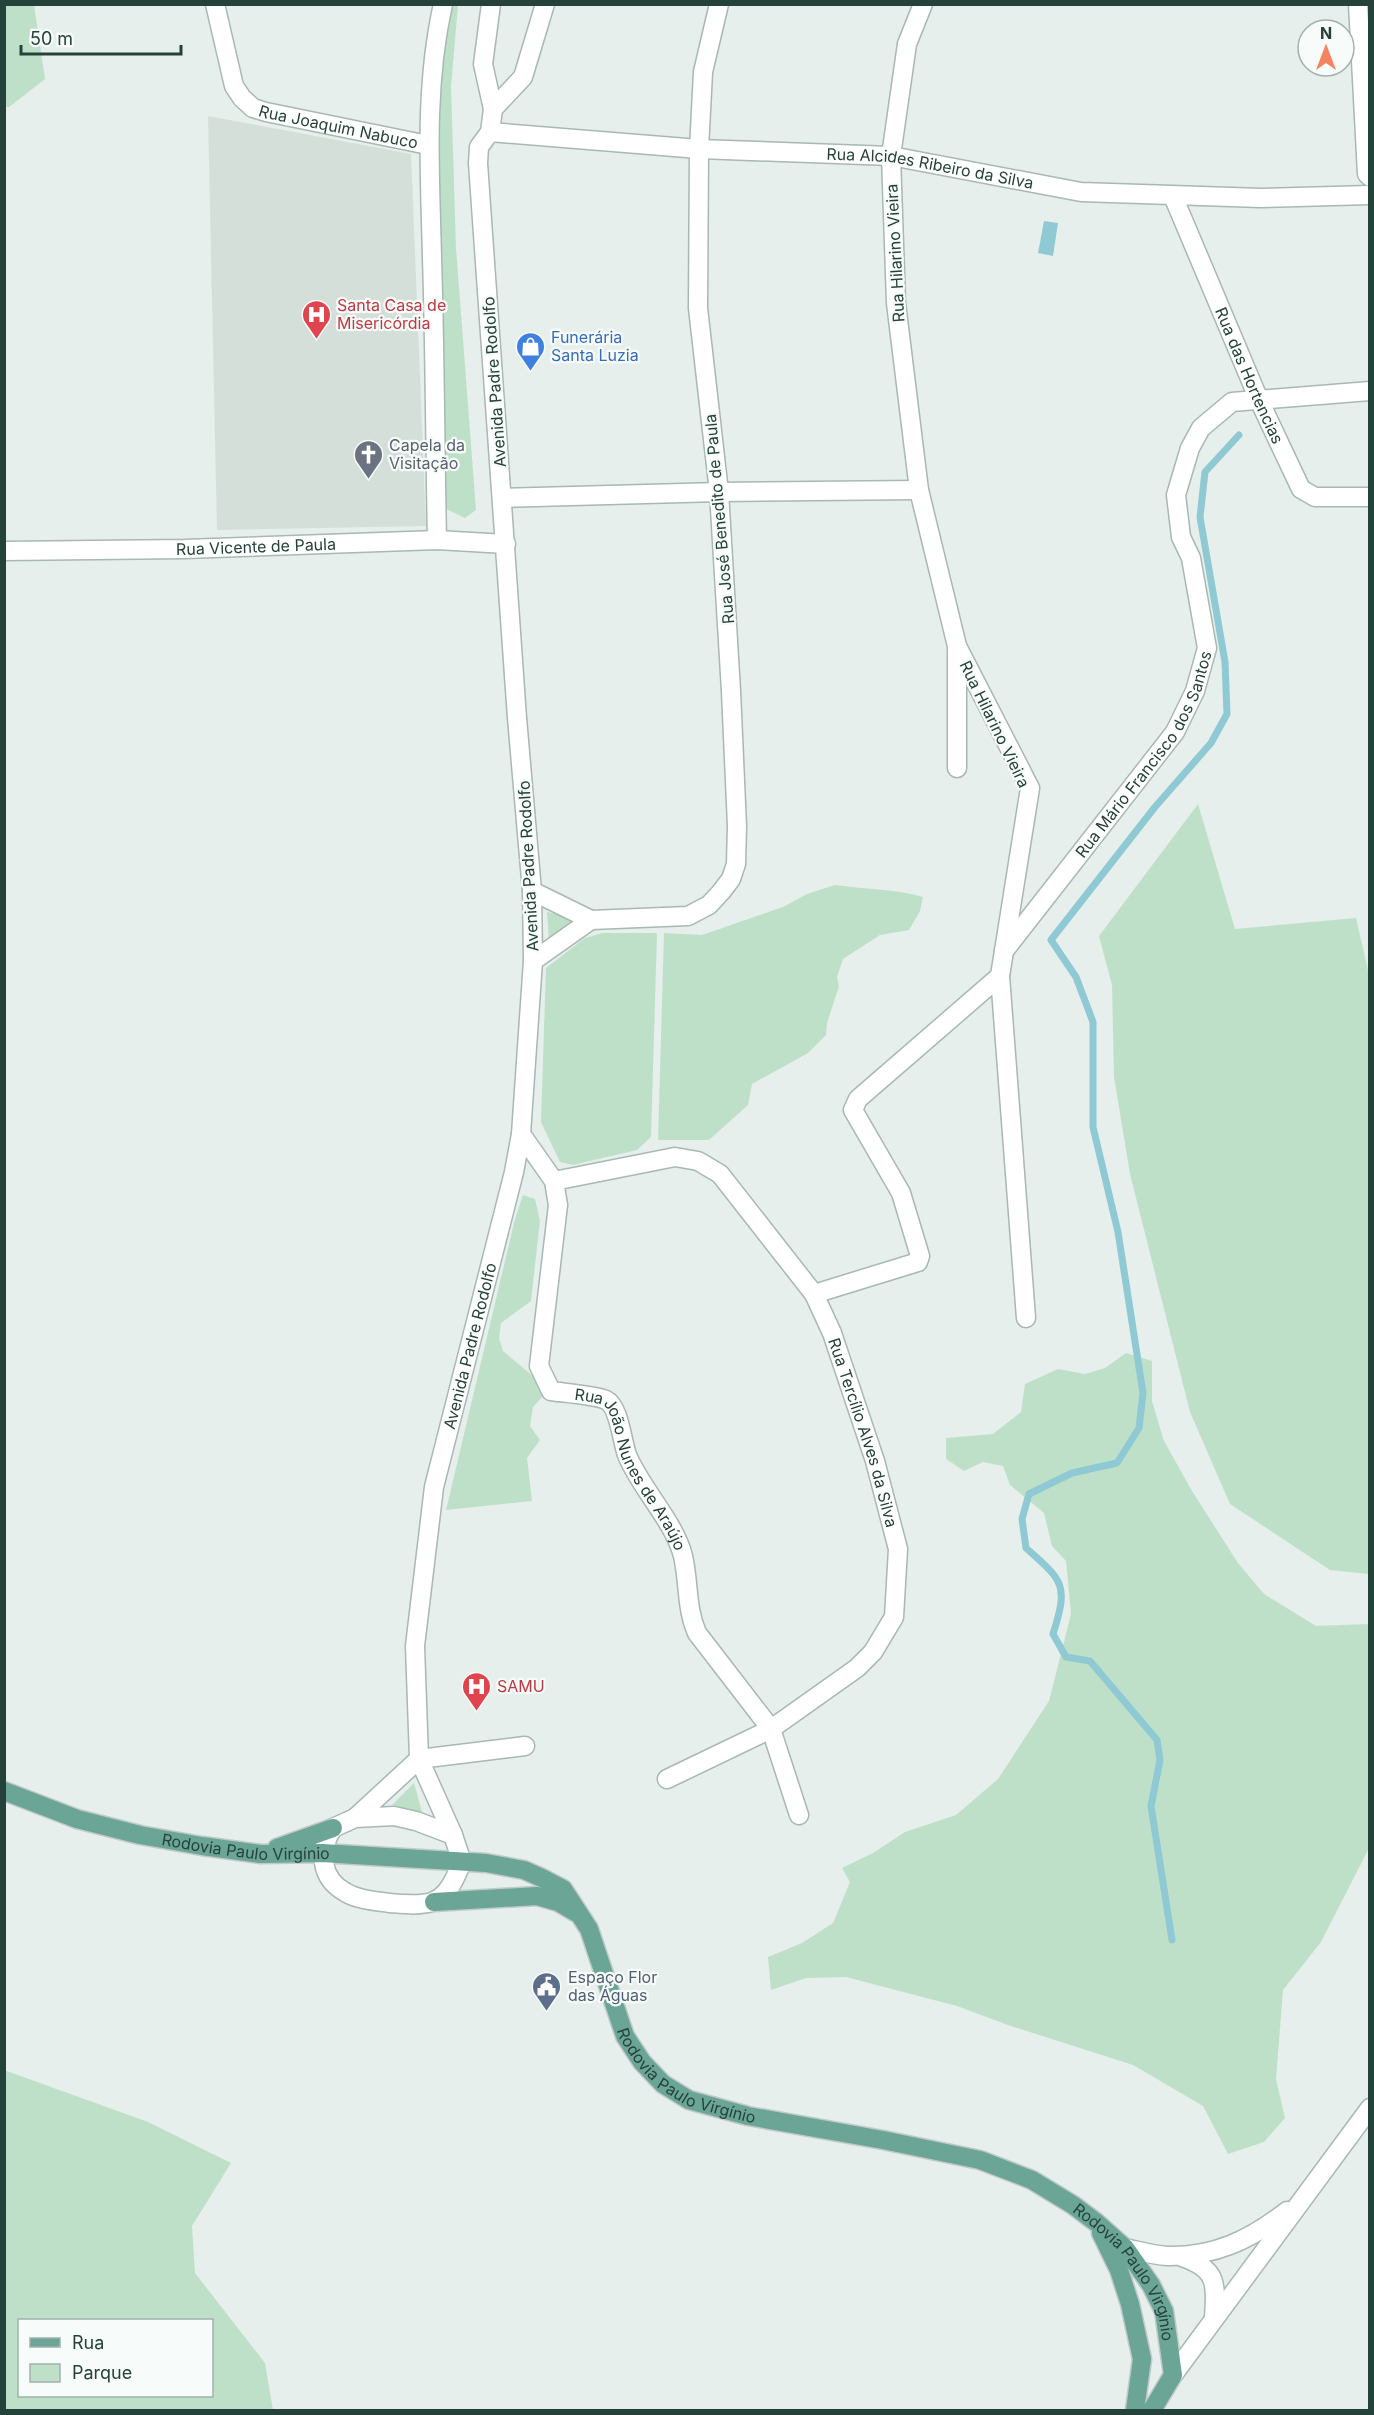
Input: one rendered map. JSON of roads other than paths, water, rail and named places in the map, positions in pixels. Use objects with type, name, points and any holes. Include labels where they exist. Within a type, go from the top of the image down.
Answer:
[{"type":"main road","name":"Rodovia Paulo Virgínio","points":[[4,1791],[77,1819],[202,1846],[261,1854],[322,1853],[486,1863],[524,1870],[542,1878],[563,1890],[589,1929],[625,2036],[642,2062],[663,2084],[689,2100],[748,2116],[980,2160],[1032,2180],[1073,2205],[1125,2248],[1151,2285],[1164,2311],[1173,2375]]},
{"type":"main road","points":[[261,1854],[333,1828]]},
{"type":"main road","points":[[434,1902],[537,1896],[558,1902],[578,1914]]},
{"type":"main road","points":[[1096,2223],[1119,2270],[1140,2348],[1142,2359],[1135,2410]]},
{"type":"main road","points":[[1152,2410],[1173,2375]]},
{"type":"street","name":"Rua Joaquim Nabuco","points":[[215,4],[234,86],[253,108],[281,116],[428,145]]},
{"type":"street","points":[[436,540],[433,296],[428,145],[432,60],[443,4]]},
{"type":"street","name":"Avenida Padre Rodolfo","points":[[462,1862],[453,1835],[419,1759],[415,1646],[434,1487],[514,1172],[521,1134],[533,961],[532,891],[517,718],[478,164],[479,147],[490,132],[493,110],[483,64],[491,4]]},
{"type":"street","points":[[493,110],[523,77],[545,4]]},
{"type":"street","name":"Rua José Benedito de Paula","points":[[591,920],[688,915],[709,904],[721,892],[731,879],[736,864],[737,826],[733,736],[719,492],[698,308],[699,148],[703,72],[719,4]]},
{"type":"street","name":"Rua Hilarino Vieira","points":[[923,4],[907,44],[891,156],[896,303],[919,490],[957,646],[1030,788],[1000,976]]},
{"type":"street","points":[[1358,4],[1366,174],[1370,177]]},
{"type":"street","name":"Rua Alcides Ribeiro da Silva","points":[[490,132],[699,148],[891,156],[1081,192],[1261,198],[1370,195]]},
{"type":"street","name":"Rua das Hortencias","points":[[1173,196],[1259,400],[1300,489],[1315,496],[1370,497]]},
{"type":"street","name":"Rua Mário Francisco dos Santos","points":[[1004,952],[1175,732],[1195,691],[1207,648],[1191,558],[1181,537],[1176,495],[1190,448],[1201,428],[1232,402],[1370,391]]},
{"type":"street","points":[[502,498],[719,492],[919,490]]},
{"type":"street","name":"Rua Vicente de Paula","points":[[4,551],[185,549],[436,540],[506,544]]},
{"type":"street","points":[[957,646],[957,768]]},
{"type":"street","points":[[532,891],[591,920],[533,961]]},
{"type":"street","points":[[814,1294],[918,1262],[920,1256],[901,1193],[853,1110],[858,1099],[1000,976]]},
{"type":"street","points":[[1000,976],[1026,1318]]},
{"type":"street","name":"Rua João Nunes de Araújo","points":[[521,1134],[554,1181],[558,1205],[539,1366],[551,1391],[606,1400],[614,1408],[626,1453],[683,1555],[691,1618],[697,1633],[771,1729],[799,1815]]},
{"type":"street","name":"Rua Tercílio Alves da Silva","points":[[554,1181],[675,1157],[690,1158],[706,1164],[724,1178],[814,1294],[832,1334],[875,1461],[898,1549],[894,1617],[873,1652],[857,1668],[771,1729],[668,1779]]},
{"type":"street","points":[[462,1862],[452,1885],[434,1902],[406,1905],[367,1900],[344,1892],[326,1874],[322,1853],[333,1828],[355,1818],[419,1759],[525,1746]]},
{"type":"street","points":[[355,1818],[394,1816],[417,1821],[453,1835]]},
{"type":"street","points":[[1173,2375],[1370,2108]]},
{"type":"street","points":[[1125,2248],[1166,2256],[1224,2248],[1259,2232],[1305,2197]]},
{"type":"street","points":[[1175,2255],[1200,2263],[1210,2274],[1216,2290],[1214,2318]]},
{"type":"water","points":[[1044,221],[1058,223],[1053,256],[1038,253]]},
{"type":"waterway","points":[[1172,1940],[1151,1806],[1160,1760],[1157,1740],[1090,1661],[1066,1657],[1053,1634],[1061,1604],[1059,1585],[1048,1568],[1026,1548],[1022,1519],[1029,1494],[1072,1473],[1117,1463],[1139,1428],[1143,1393],[1118,1232],[1093,1127],[1093,1022],[1076,977],[1051,940],[1155,807],[1211,743],[1227,714],[1225,662],[1200,517],[1205,472],[1239,435]]},
{"type":"place","name":"Santa Casa de Misericórdia","points":[[316,340]]},
{"type":"place","name":"Funerária Santa Luzia","points":[[530,372]]},
{"type":"place","name":"Capela da Visitação","points":[[368,480]]},
{"type":"place","name":"SAMU","points":[[476,1712]]},
{"type":"place","name":"Espaço Flor das Águas","points":[[547,2012]]}]
